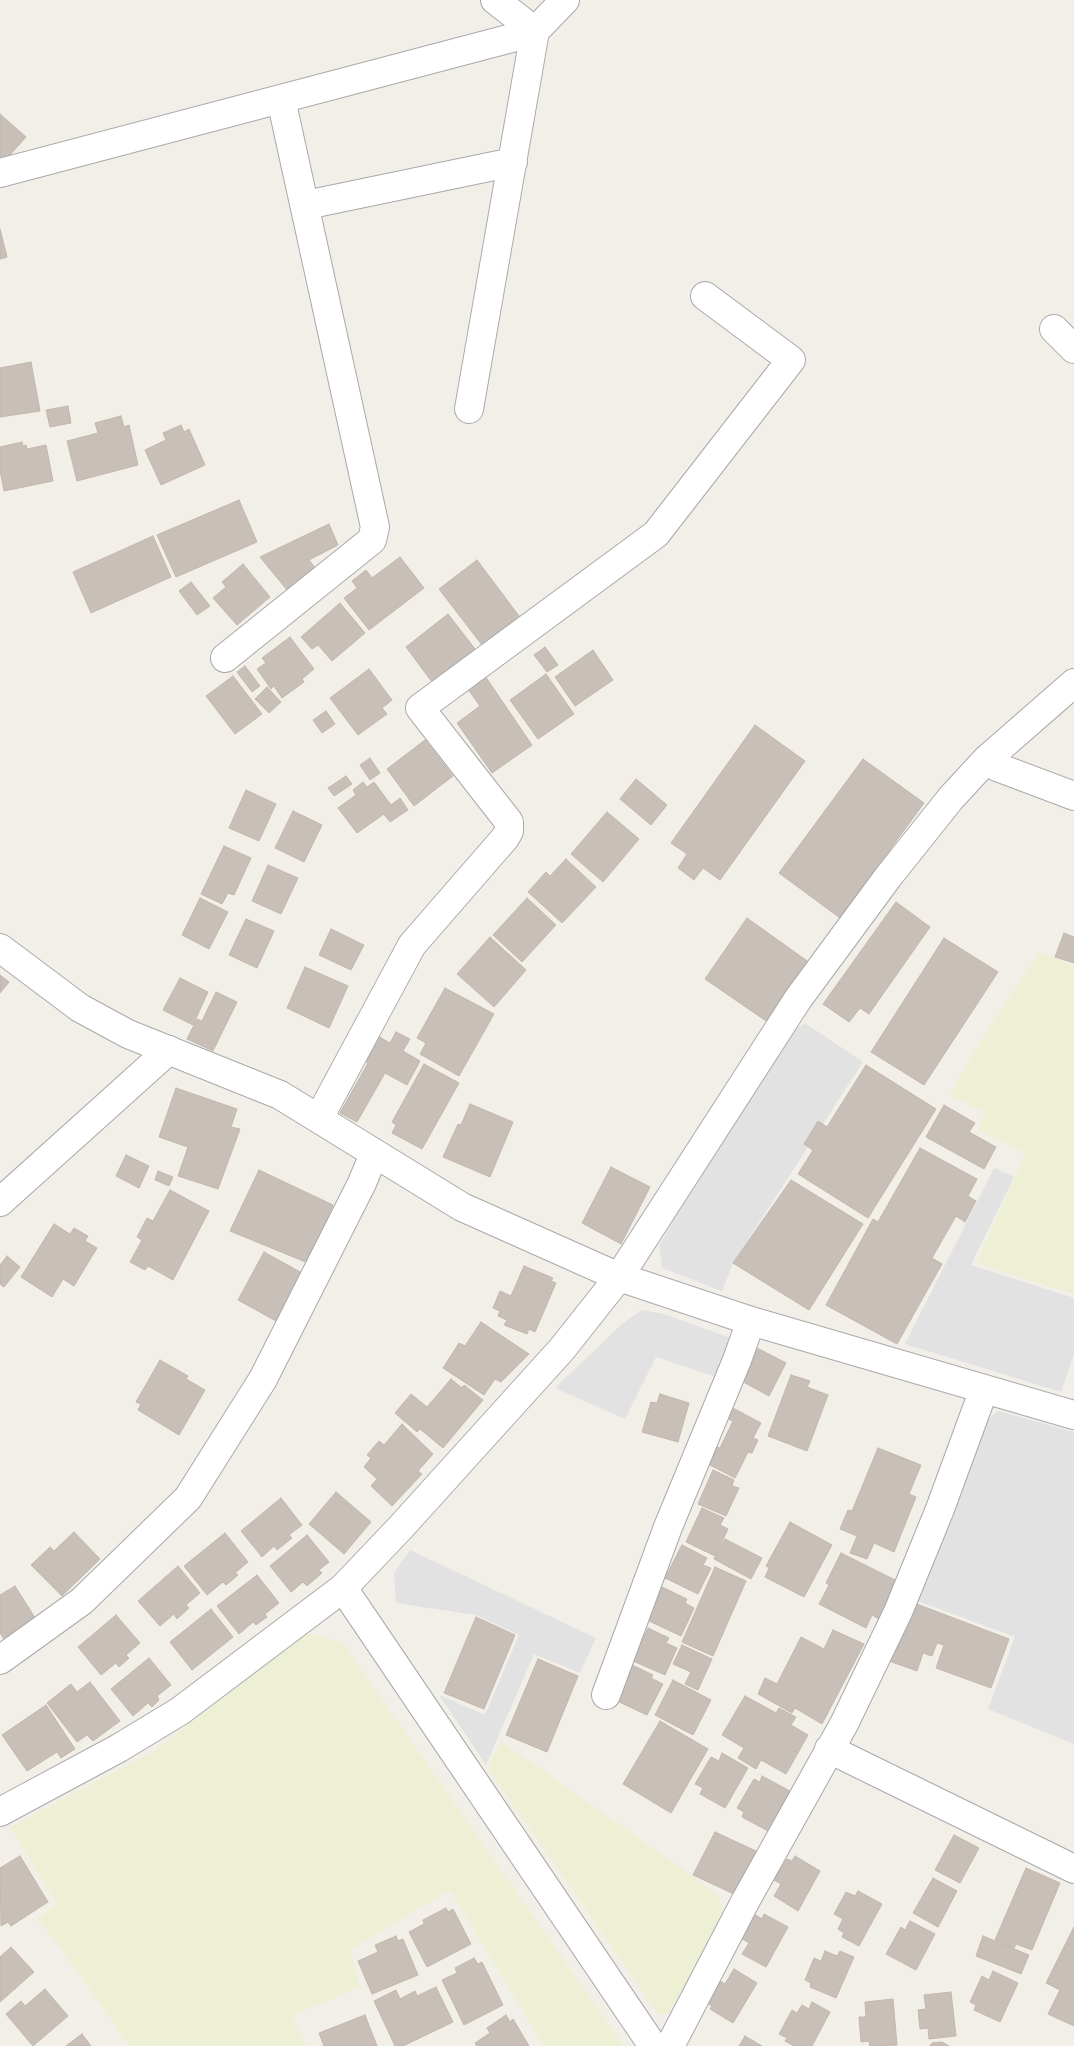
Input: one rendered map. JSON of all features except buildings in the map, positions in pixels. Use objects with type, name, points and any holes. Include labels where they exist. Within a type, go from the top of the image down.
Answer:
[{"type":"street","points":[[495,0],[535,31]]},
{"type":"street","points":[[0,173],[535,31],[565,0]]},
{"type":"street","points":[[469,409],[535,31]]},
{"type":"street","points":[[225,658],[372,540],[375,527],[306,205],[281,99]]},
{"type":"street","points":[[306,205],[513,162]]},
{"type":"street","points":[[319,1118],[412,945],[509,831],[509,822],[420,708],[656,534],[791,360],[705,296]]},
{"type":"street","points":[[1054,329],[1074,349]]},
{"type":"street","points":[[0,1812],[119,1748],[180,1711],[343,1588],[562,1349],[619,1277],[677,1184],[798,999],[888,878],[951,798],[987,759],[1074,683]]},
{"type":"street","points":[[987,759],[997,767],[1074,796]]},
{"type":"street","points":[[0,948],[80,1008],[128,1034],[280,1095],[462,1206],[619,1277],[751,1320],[1074,1415]]},
{"type":"street","points":[[0,1202],[169,1050]]},
{"type":"street","points":[[0,1660],[82,1601],[188,1498],[263,1379],[362,1183],[374,1154]]},
{"type":"street","points":[[606,1695],[668,1526],[737,1360],[751,1320]]},
{"type":"street","points":[[670,2046],[844,1724],[898,1612],[940,1508],[984,1389]]},
{"type":"street","points":[[343,1588],[653,2046]]},
{"type":"street","points":[[829,1749],[1074,1869]]},
{"type":"green space","points":[[1039,952],[1074,966],[1074,1294],[976,1263],[1026,1153],[978,1130],[985,1112],[949,1095],[992,1023]]},
{"type":"green space","points":[[308,1633],[343,1643],[624,2046],[544,2046],[450,1890],[351,1950],[360,1987],[292,2016],[307,2046],[129,2046],[84,1980],[38,1919],[57,1904],[10,1827],[151,1753]]},
{"type":"green space","points":[[501,1741],[719,1895],[724,1915],[668,2014],[658,2014],[488,1768]]},
{"type":"shaded area","points":[[805,1023],[863,1062],[733,1263],[722,1291],[662,1268],[659,1246],[674,1219],[794,1030]]},
{"type":"shaded area","points":[[994,1168],[1014,1177],[971,1265],[1074,1298],[1074,1354],[1061,1392],[905,1344]]},
{"type":"shaded area","points":[[642,1310],[664,1314],[739,1341],[722,1379],[656,1357],[625,1419],[555,1388],[623,1323]]},
{"type":"shaded area","points":[[998,1411],[1074,1432],[1074,1744],[988,1709],[1015,1637],[915,1600],[980,1427]]},
{"type":"shaded area","points":[[410,1550],[596,1638],[580,1673],[534,1654],[486,1765],[439,1695],[485,1715],[519,1635],[476,1615],[396,1603],[394,1573]]}]
